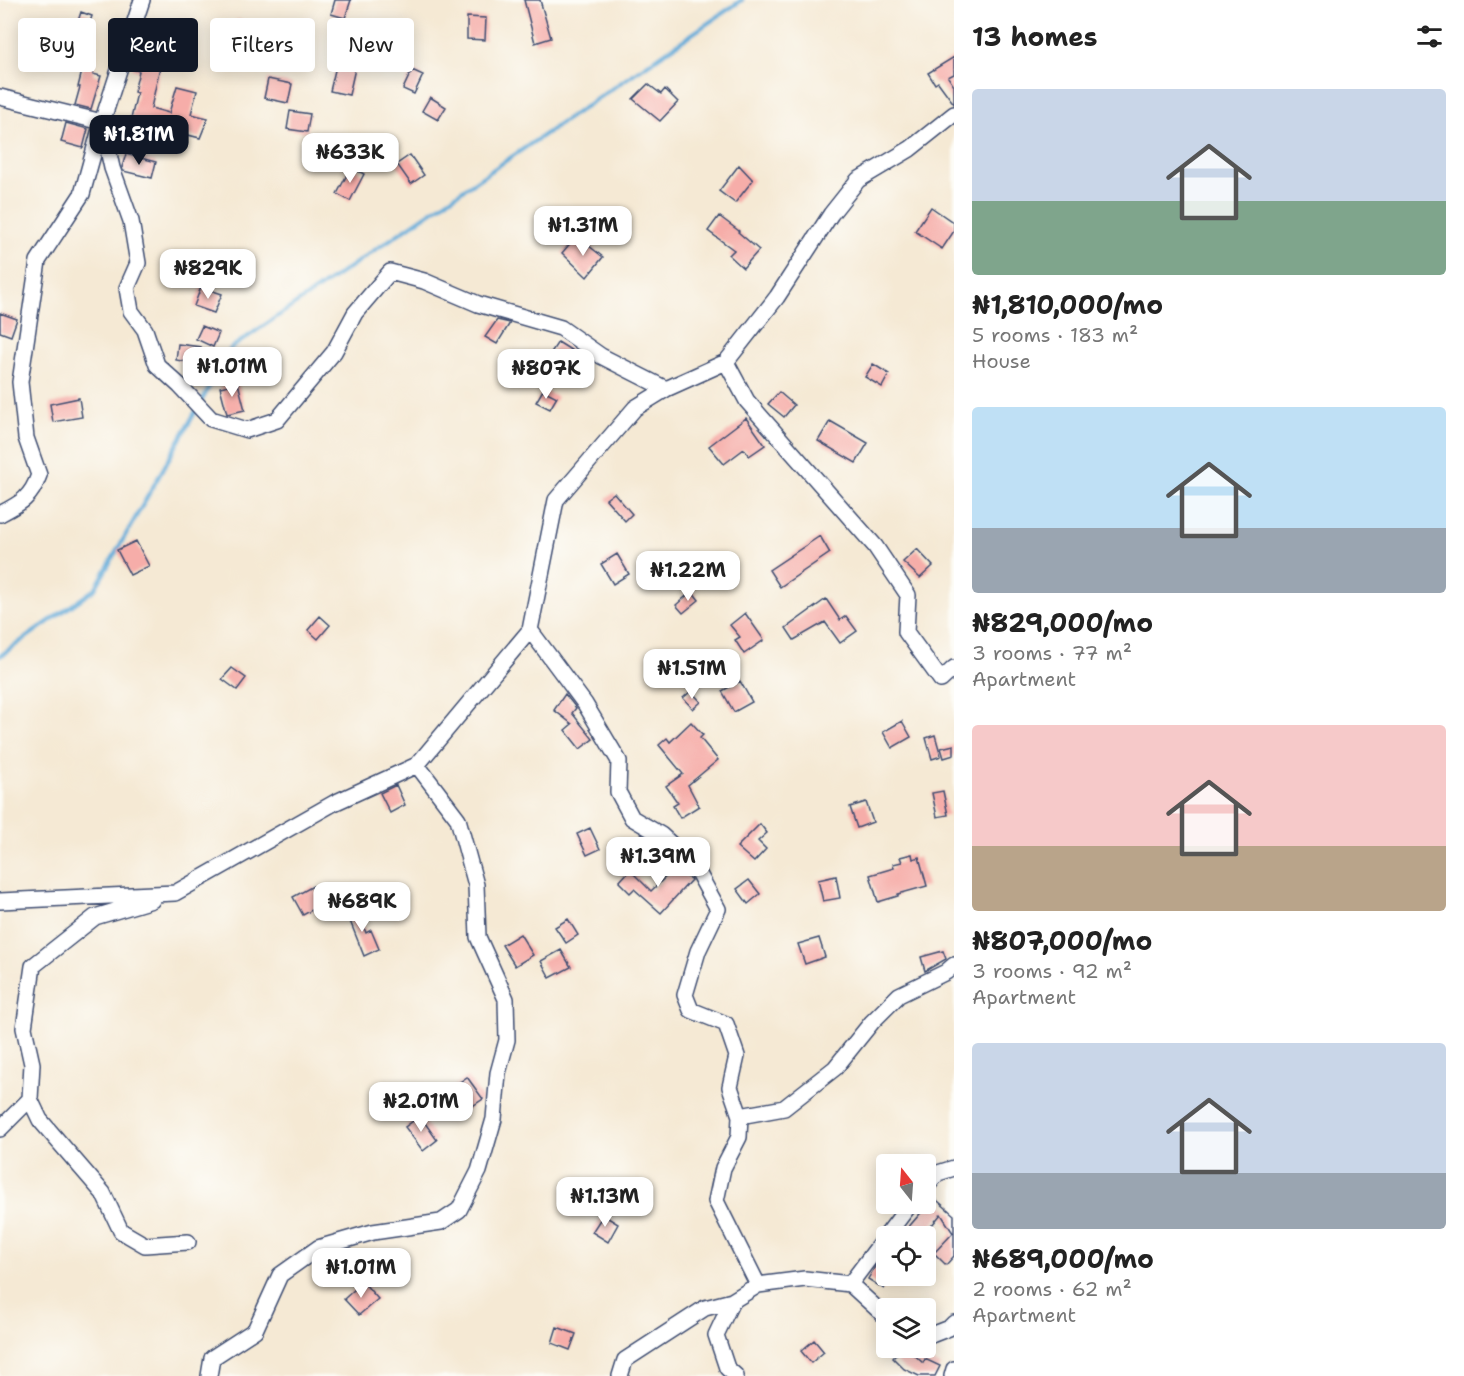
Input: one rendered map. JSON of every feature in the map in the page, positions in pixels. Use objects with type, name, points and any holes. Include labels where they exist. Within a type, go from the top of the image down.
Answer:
[{"type":"street","points":[[0,514],[33,491],[39,475],[26,438],[20,382],[38,261],[82,194],[102,122],[142,0]]},
{"type":"street","points":[[0,97],[102,122]]},
{"type":"street","points":[[188,1242],[145,1245],[121,1231],[103,1193],[40,1120],[30,1099],[32,1064],[24,1028],[33,966],[94,917],[175,893],[334,803],[417,765],[530,630],[556,500],[635,408],[666,389],[726,362],[777,297],[831,214],[858,180],[910,149],[954,114]]},
{"type":"street","points":[[102,122],[112,168],[130,221],[138,263],[127,288],[131,311],[145,330],[157,365],[211,419],[247,430],[277,420],[334,352],[355,313],[390,272],[424,281],[478,304],[561,328],[601,356],[666,389]]},
{"type":"street","points":[[726,362],[747,401],[875,546],[902,585],[908,595],[906,632],[941,680],[954,668]]},
{"type":"street","points":[[530,630],[585,704],[619,761],[618,792],[632,818],[661,835],[694,865],[718,909],[698,951],[685,995],[691,1010],[726,1024],[737,1056],[730,1087],[740,1116],[739,1137],[723,1168],[716,1201],[758,1285]]},
{"type":"street","points":[[209,1376],[212,1358],[255,1330],[280,1275],[318,1248],[374,1232],[441,1222],[459,1210],[478,1171],[494,1119],[498,1073],[507,1040],[506,999],[478,937],[476,885],[458,819],[417,765]]},
{"type":"street","points":[[0,902],[175,893]]},
{"type":"street","points":[[740,1116],[784,1108],[834,1068],[872,1022],[899,995],[946,972],[954,965]]},
{"type":"street","points":[[0,1129],[30,1099]]},
{"type":"street","points":[[936,1175],[954,1168]]},
{"type":"street","points":[[850,1284],[903,1214]]},
{"type":"street","points":[[620,1376],[625,1360],[705,1308],[732,1301],[758,1285],[805,1279],[850,1284],[876,1308]]},
{"type":"street","points":[[732,1301],[716,1335],[727,1368],[736,1376]]},
{"type":"street","points":[[936,1333],[949,1328],[954,1323]]},
{"type":"street","points":[[952,1376],[954,1368]]},
{"type":"building","points":[[335,0],[351,0],[345,18],[331,14]]},
{"type":"building","points":[[524,0],[540,0],[551,38],[535,43]]},
{"type":"building","points":[[81,12],[92,16],[91,18],[79,18]]},
{"type":"building","points":[[467,17],[486,18],[485,40],[467,39]]},
{"type":"building","points":[[954,57],[954,74],[948,77],[954,86],[954,104],[938,82],[935,84],[928,73]]},
{"type":"building","points":[[82,72],[93,72],[93,74],[101,76],[91,109],[75,105],[80,87],[78,87]]},
{"type":"building","points":[[139,72],[159,72],[151,108],[169,113],[177,86],[197,91],[191,114],[208,118],[200,138],[157,127],[156,132],[130,123],[137,93],[134,92]]},
{"type":"building","points":[[335,72],[354,72],[349,95],[330,91]]},
{"type":"building","points":[[411,72],[423,75],[414,94],[403,89]]},
{"type":"building","points":[[268,79],[292,84],[288,103],[264,98]]},
{"type":"building","points":[[648,84],[661,94],[665,89],[678,102],[660,121],[633,99]]},
{"type":"building","points":[[430,97],[446,107],[438,120],[422,111]]},
{"type":"building","points":[[290,111],[310,114],[307,132],[287,129]]},
{"type":"building","points":[[66,123],[88,129],[83,148],[61,142]]},
{"type":"building","points":[[126,154],[156,162],[152,178],[123,171]]},
{"type":"building","points":[[410,155],[424,175],[411,184],[397,164]]},
{"type":"building","points":[[739,165],[753,180],[735,203],[719,191]]},
{"type":"building","points":[[351,167],[364,174],[350,201],[337,194]]},
{"type":"building","points":[[931,207],[954,223],[954,231],[942,249],[915,231]]},
{"type":"building","points":[[719,216],[759,250],[743,268],[729,255],[734,250],[708,231]]},
{"type":"building","points":[[573,240],[586,249],[589,246],[603,257],[587,277],[562,253]]},
{"type":"building","points":[[201,287],[222,294],[214,313],[194,306]]},
{"type":"building","points":[[0,313],[17,319],[11,336],[0,332]]},
{"type":"building","points":[[497,320],[510,323],[497,344],[485,337]]},
{"type":"building","points":[[202,326],[219,333],[213,347],[196,339]]},
{"type":"building","points":[[558,342],[582,357],[572,372],[548,357]]},
{"type":"building","points":[[178,344],[201,347],[198,364],[176,360]]},
{"type":"building","points":[[873,364],[889,374],[882,387],[865,377]]},
{"type":"building","points":[[238,383],[245,410],[227,414],[220,387]]},
{"type":"building","points":[[543,390],[557,397],[550,409],[536,402]]},
{"type":"building","points":[[779,392],[794,405],[784,417],[768,404]]},
{"type":"building","points":[[79,398],[82,417],[53,422],[50,404]]},
{"type":"building","points":[[746,418],[765,445],[749,456],[744,449],[724,464],[709,446]]},
{"type":"building","points":[[830,421],[868,443],[856,463],[818,441]]},
{"type":"building","points":[[614,493],[632,514],[625,521],[606,499]]},
{"type":"building","points":[[820,536],[830,553],[780,587],[769,570]]},
{"type":"building","points":[[136,541],[149,566],[130,575],[117,550]]},
{"type":"building","points":[[917,549],[933,566],[920,578],[903,562]]},
{"type":"building","points":[[617,554],[629,574],[613,584],[601,564]]},
{"type":"building","points":[[713,558],[723,570],[710,580],[700,568]]},
{"type":"building","points":[[692,591],[699,600],[683,613],[676,605]]},
{"type":"building","points":[[826,599],[840,620],[846,616],[857,631],[840,643],[825,622],[794,640],[786,628]]},
{"type":"building","points":[[745,613],[764,640],[744,654],[735,640],[740,637],[730,625]]},
{"type":"building","points":[[320,616],[330,625],[318,639],[308,630]]},
{"type":"building","points":[[232,668],[246,678],[237,690],[222,679]]},
{"type":"building","points":[[740,681],[752,702],[734,712],[722,691]]},
{"type":"building","points":[[691,691],[701,702],[693,709],[683,698]]},
{"type":"building","points":[[565,694],[576,708],[572,713],[593,739],[580,749],[565,730],[572,724],[554,710]]},
{"type":"building","points":[[902,721],[911,737],[892,748],[883,732]]},
{"type":"building","points":[[691,722],[703,735],[700,738],[718,760],[688,785],[699,806],[680,818],[673,806],[678,803],[666,786],[683,774],[659,745],[667,738],[670,742]]},
{"type":"building","points":[[935,735],[941,756],[932,759],[926,738]]},
{"type":"building","points":[[954,745],[954,755],[944,758],[941,748]]},
{"type":"building","points":[[396,785],[405,805],[390,813],[380,793]]},
{"type":"building","points":[[943,791],[948,815],[937,817],[932,793]]},
{"type":"building","points":[[866,802],[873,822],[857,828],[850,807]]},
{"type":"building","points":[[760,824],[767,833],[758,841],[766,849],[754,862],[737,847]]},
{"type":"building","points":[[590,828],[600,849],[587,855],[577,834]]},
{"type":"building","points":[[912,854],[913,859],[919,857],[927,886],[878,902],[870,875],[894,868],[893,864],[902,862],[900,857]]},
{"type":"building","points":[[676,867],[691,880],[661,913],[634,889],[630,893],[619,882],[630,870],[651,891]]},
{"type":"building","points":[[836,876],[840,898],[823,901],[818,880]]},
{"type":"building","points":[[749,880],[760,894],[748,904],[737,889]]},
{"type":"building","points":[[313,886],[323,904],[303,915],[293,897]]},
{"type":"building","points":[[356,907],[366,933],[371,930],[379,949],[364,956],[346,911]]},
{"type":"building","points":[[568,919],[578,935],[566,943],[555,927]]},
{"type":"building","points":[[520,934],[533,955],[515,966],[502,945]]},
{"type":"building","points":[[819,938],[825,957],[805,964],[798,944]]},
{"type":"building","points":[[561,950],[571,967],[550,978],[541,961]]},
{"type":"building","points":[[943,951],[946,959],[925,971],[921,957]]},
{"type":"building","points":[[467,1077],[483,1099],[465,1111],[450,1089]]},
{"type":"building","points":[[420,1116],[437,1140],[423,1151],[405,1127]]},
{"type":"building","points":[[936,1199],[954,1215],[954,1256],[946,1265],[936,1255],[936,1251],[953,1233],[941,1214],[931,1226],[909,1226],[920,1214],[936,1214]]},
{"type":"building","points":[[603,1215],[618,1224],[608,1242],[592,1232]]},
{"type":"building","points":[[876,1265],[876,1284],[868,1279]]},
{"type":"building","points":[[363,1282],[378,1299],[359,1315],[344,1299]]},
{"type":"building","points":[[557,1327],[576,1334],[570,1350],[552,1343]]},
{"type":"building","points":[[814,1340],[824,1352],[811,1363],[801,1351]]},
{"type":"building","points":[[893,1358],[918,1358],[923,1363],[925,1359],[940,1366],[935,1376],[919,1376],[904,1369]]},
{"type":"waterway","points":[[201,402],[231,348],[742,0]]},
{"type":"waterway","points":[[0,656],[95,589],[197,409]]}]
